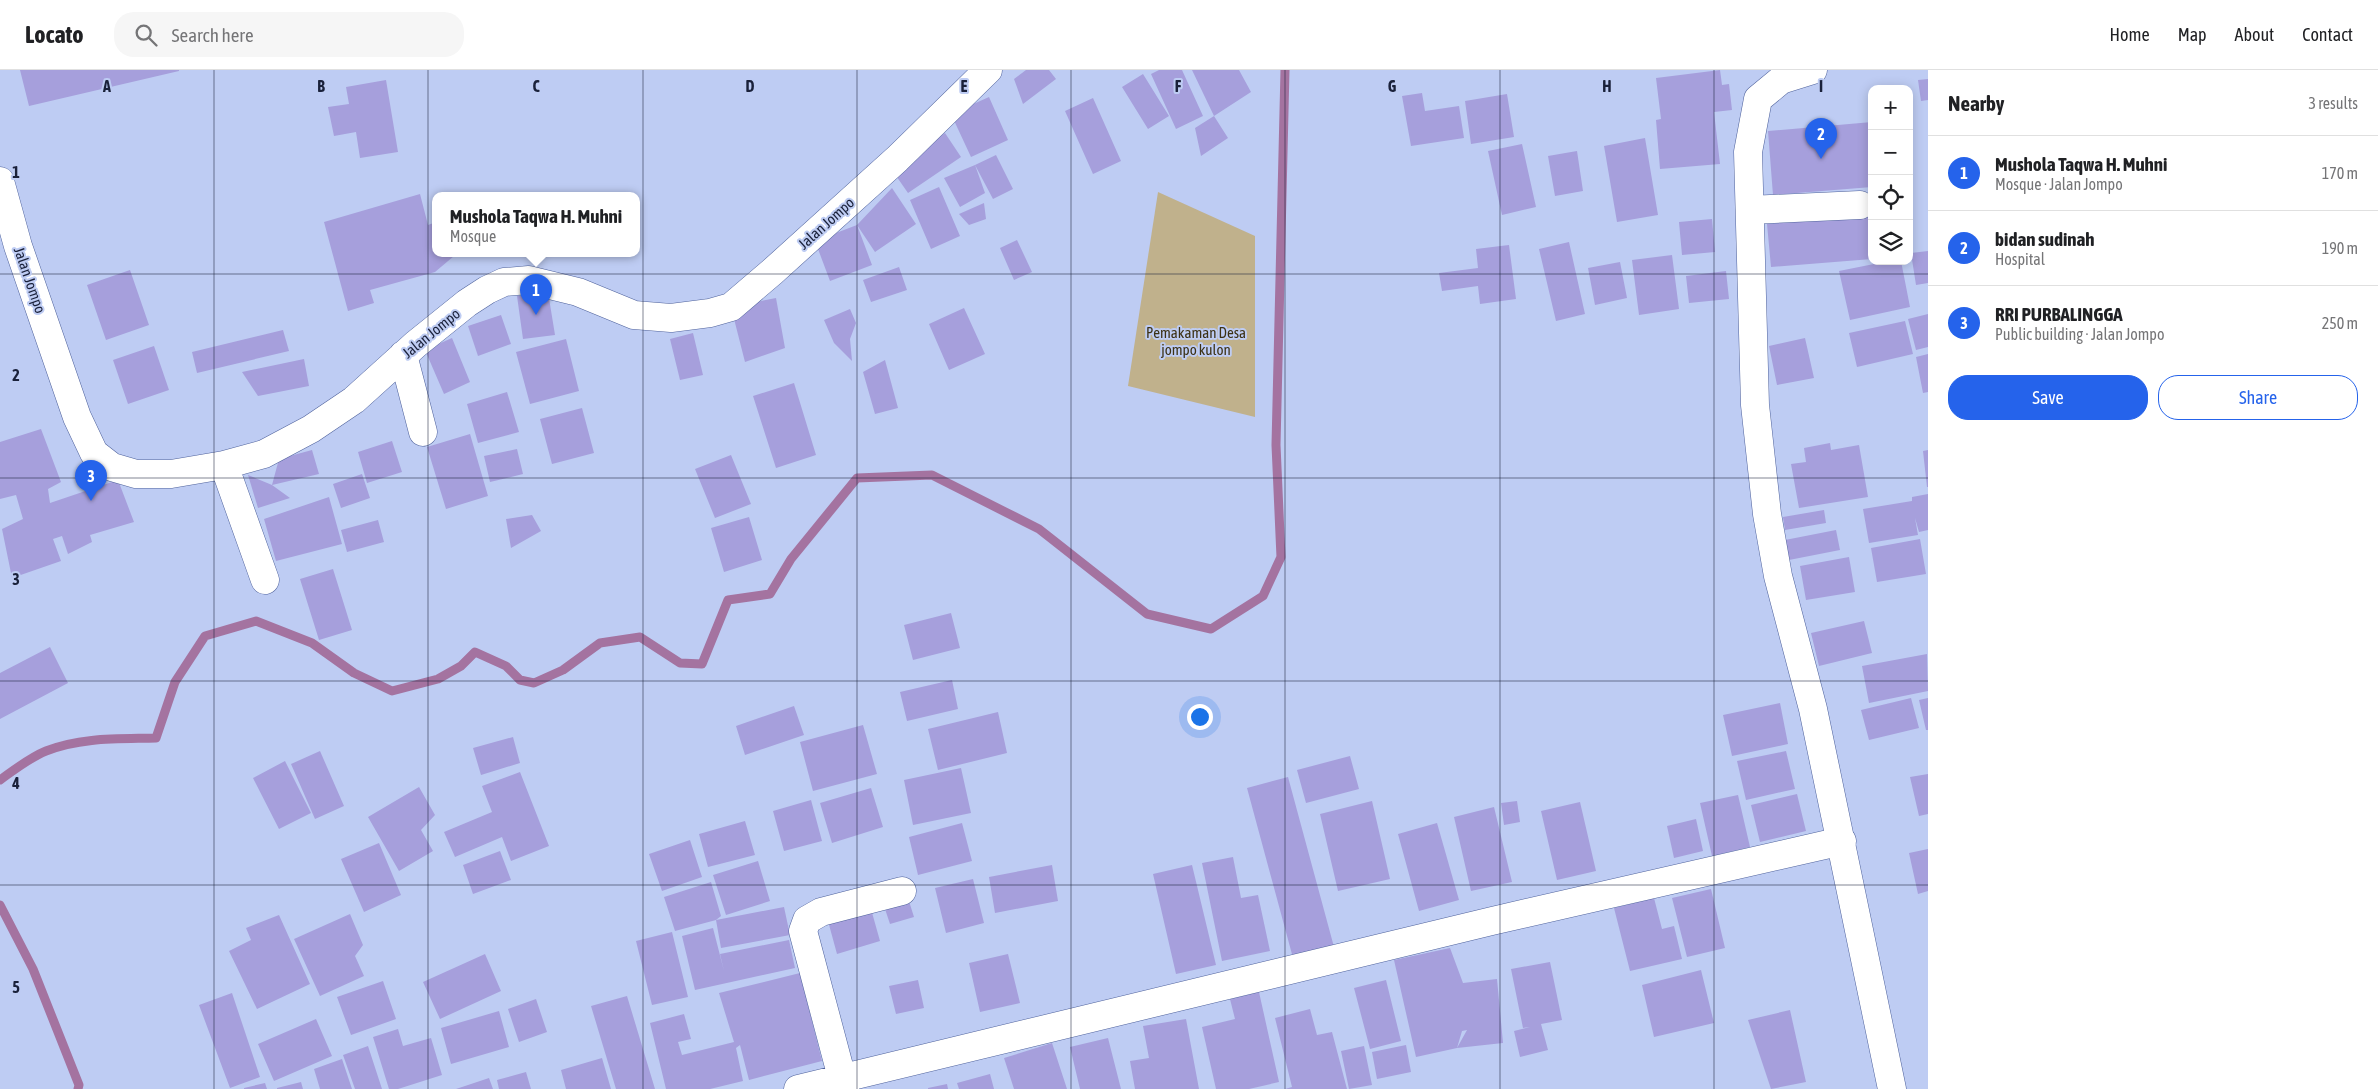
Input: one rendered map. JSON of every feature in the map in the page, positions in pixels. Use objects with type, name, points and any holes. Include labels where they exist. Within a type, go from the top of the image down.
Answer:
[{"type":"street","name":"Jalan Jompo","points":[[0,181],[18,246],[77,417],[94,454],[112,467],[136,474],[171,474],[224,465],[264,454],[311,429],[354,400],[404,355],[467,303],[504,282],[529,280],[578,292],[634,315],[671,318],[710,313],[731,306],[772,272],[897,159],[988,70]]},
{"type":"street","points":[[1813,70],[1781,80],[1758,99],[1748,152],[1756,405],[1767,514],[1778,576],[1813,709],[1842,841],[1892,1089]]},
{"type":"street","points":[[1750,210],[1860,205]]},
{"type":"street","points":[[404,355],[423,432]]},
{"type":"street","points":[[224,465],[266,580]]},
{"type":"street","points":[[798,1089],[844,1084],[1483,923],[1842,841]]},
{"type":"street","points":[[844,1084],[803,931],[807,920],[821,912],[902,891]]},
{"type":"green space","name":"Pemakaman Desa jompo kulon","points":[[1158,192],[1255,236],[1255,417],[1128,386]]},
{"type":"building","points":[[20,70],[179,70],[179,71],[29,106]]},
{"type":"building","points":[[1026,70],[1049,70],[1056,79],[1023,104],[1014,79]]},
{"type":"building","points":[[1159,70],[1182,70],[1203,116],[1176,129],[1151,74]]},
{"type":"building","points":[[1192,70],[1239,70],[1251,92],[1214,116]]},
{"type":"building","points":[[1720,70],[1722,85],[1729,84],[1732,110],[1714,112],[1720,164],[1660,169],[1656,120],[1661,119],[1656,78]]},
{"type":"building","points":[[1143,74],[1169,116],[1148,129],[1122,87]]},
{"type":"building","points":[[1928,79],[1928,100],[1921,101],[1918,80]]},
{"type":"building","points":[[386,80],[398,152],[360,158],[356,132],[334,136],[328,107],[349,104],[346,87]]},
{"type":"building","points":[[1422,93],[1425,111],[1459,106],[1464,138],[1411,146],[1402,96]]},
{"type":"building","points":[[1507,94],[1514,137],[1471,144],[1465,101]]},
{"type":"building","points":[[989,97],[1008,140],[971,157],[951,114]]},
{"type":"building","points":[[1093,98],[1121,161],[1093,174],[1065,111]]},
{"type":"building","points":[[1214,116],[1228,138],[1201,156],[1195,128]]},
{"type":"building","points":[[1868,122],[1868,187],[1773,195],[1768,131]]},
{"type":"building","points":[[945,133],[961,157],[908,193],[892,170]]},
{"type":"building","points":[[1645,138],[1658,215],[1617,222],[1604,146]]},
{"type":"building","points":[[1522,144],[1536,207],[1502,215],[1488,151]]},
{"type":"building","points":[[1577,151],[1583,191],[1555,196],[1548,156]]},
{"type":"building","points":[[996,155],[1013,189],[993,199],[975,165]]},
{"type":"building","points":[[975,165],[985,193],[960,207],[944,178]]},
{"type":"building","points":[[939,187],[960,236],[931,249],[910,200]]},
{"type":"building","points":[[892,188],[916,224],[875,252],[857,225]]},
{"type":"building","points":[[420,194],[428,225],[432,224],[432,257],[453,257],[435,272],[370,290],[374,303],[348,311],[324,222]]},
{"type":"building","points":[[984,203],[986,219],[969,225],[959,214]]},
{"type":"building","points":[[1868,216],[1868,259],[1771,267],[1767,224]]},
{"type":"building","points":[[1712,219],[1715,252],[1682,255],[1679,222]]},
{"type":"building","points":[[857,225],[872,265],[830,281],[815,241]]},
{"type":"building","points":[[1017,240],[1032,272],[1014,280],[1000,248]]},
{"type":"building","points":[[1569,242],[1585,314],[1556,321],[1539,249]]},
{"type":"building","points":[[1509,245],[1516,299],[1480,304],[1478,286],[1442,291],[1439,273],[1478,268],[1476,249]]},
{"type":"building","points":[[1928,251],[1928,283],[1916,285],[1913,253]]},
{"type":"building","points":[[1672,255],[1679,309],[1639,315],[1632,260]]},
{"type":"building","points":[[1620,262],[1627,298],[1595,305],[1588,268]]},
{"type":"building","points":[[1869,265],[1902,265],[1910,307],[1850,320],[1839,271]]},
{"type":"building","points":[[899,267],[907,290],[871,302],[863,280]]},
{"type":"building","points":[[130,270],[149,325],[106,340],[87,285]]},
{"type":"building","points":[[1726,271],[1729,299],[1689,303],[1686,276]]},
{"type":"building","points":[[548,292],[555,335],[523,339],[517,296]]},
{"type":"building","points":[[776,298],[785,348],[745,362],[731,307]]},
{"type":"building","points":[[964,308],[985,354],[949,370],[929,324]]},
{"type":"building","points":[[850,309],[856,323],[850,339],[852,361],[834,343],[824,320]]},
{"type":"building","points":[[1928,314],[1928,347],[1916,350],[1908,319]]},
{"type":"building","points":[[501,315],[511,344],[478,356],[468,326]]},
{"type":"building","points":[[1905,321],[1913,354],[1857,367],[1849,333]]},
{"type":"building","points":[[283,330],[289,351],[197,373],[192,352]]},
{"type":"building","points":[[693,333],[703,375],[680,380],[670,339]]},
{"type":"building","points":[[452,338],[470,382],[444,394],[425,350]]},
{"type":"building","points":[[1805,338],[1814,378],[1777,385],[1769,346]]},
{"type":"building","points":[[566,339],[579,391],[530,404],[516,352]]},
{"type":"building","points":[[154,346],[169,390],[128,404],[113,360]]},
{"type":"building","points":[[1928,354],[1928,392],[1923,393],[1916,357]]},
{"type":"building","points":[[304,359],[309,386],[258,396],[242,372]]},
{"type":"building","points":[[885,360],[898,408],[875,414],[863,372]]},
{"type":"building","points":[[794,383],[816,455],[776,468],[753,396]]},
{"type":"building","points":[[507,392],[519,432],[478,443],[467,404]]},
{"type":"building","points":[[582,408],[594,453],[552,464],[540,419]]},
{"type":"building","points":[[41,429],[61,482],[48,489],[50,503],[118,480],[134,522],[90,535],[92,542],[68,554],[62,536],[53,539],[61,561],[12,578],[2,529],[23,519],[16,495],[0,499],[0,442]]},
{"type":"building","points":[[470,434],[488,496],[446,509],[427,447]]},
{"type":"building","points":[[392,441],[402,472],[367,483],[358,452]]},
{"type":"building","points":[[1830,443],[1831,450],[1859,445],[1868,497],[1799,508],[1791,464],[1806,462],[1804,448]]},
{"type":"building","points":[[517,449],[523,474],[490,482],[484,456]]},
{"type":"building","points":[[312,450],[319,474],[272,485],[279,459]]},
{"type":"building","points":[[1928,450],[1928,487],[1927,487],[1923,451]]},
{"type":"building","points":[[731,455],[751,504],[715,518],[695,469]]},
{"type":"building","points":[[362,474],[370,498],[341,508],[333,484]]},
{"type":"building","points":[[248,475],[272,485],[290,498],[258,508]]},
{"type":"building","points":[[1928,494],[1928,530],[1919,532],[1915,518],[1918,535],[1869,543],[1863,509],[1912,501],[1912,497]]},
{"type":"building","points":[[329,497],[342,544],[276,561],[264,519]]},
{"type":"building","points":[[1824,510],[1826,523],[1785,530],[1783,517]]},
{"type":"building","points":[[532,515],[541,531],[511,548],[506,519]]},
{"type":"building","points":[[749,517],[762,560],[724,572],[711,528]]},
{"type":"building","points":[[378,520],[384,542],[347,552],[341,530]]},
{"type":"building","points":[[1836,530],[1840,550],[1789,560],[1785,540]]},
{"type":"building","points":[[1920,539],[1926,574],[1877,582],[1871,548]]},
{"type":"building","points":[[1849,557],[1855,592],[1806,600],[1800,566]]},
{"type":"building","points":[[333,569],[352,630],[319,640],[300,579]]},
{"type":"building","points":[[951,613],[960,648],[913,660],[904,625]]},
{"type":"building","points":[[1864,621],[1872,653],[1819,666],[1811,633]]},
{"type":"building","points":[[50,647],[68,683],[0,719],[0,673]]},
{"type":"building","points":[[1927,654],[1928,691],[1869,703],[1862,666]]},
{"type":"building","points":[[952,680],[958,709],[907,721],[900,692]]},
{"type":"building","points":[[1911,698],[1919,728],[1869,740],[1861,710]]},
{"type":"building","points":[[1928,698],[1928,730],[1926,730],[1919,700]]},
{"type":"building","points":[[1780,703],[1788,744],[1732,756],[1723,715]]},
{"type":"building","points":[[794,706],[804,735],[745,755],[736,726]]},
{"type":"building","points":[[998,712],[1007,753],[938,770],[928,729]]},
{"type":"building","points":[[863,725],[877,774],[813,791],[800,742]]},
{"type":"building","points":[[513,737],[520,763],[481,775],[473,748]]},
{"type":"building","points":[[320,751],[344,806],[315,819],[291,764]]},
{"type":"building","points":[[1786,751],[1795,789],[1746,800],[1737,761]]},
{"type":"building","points":[[1350,756],[1359,789],[1306,803],[1297,770]]},
{"type":"building","points":[[285,761],[311,813],[279,829],[253,778]]},
{"type":"building","points":[[961,768],[971,813],[913,825],[904,780]]},
{"type":"building","points":[[520,772],[549,846],[511,861],[502,837],[455,857],[444,832],[492,812],[482,786]]},
{"type":"building","points":[[1928,774],[1928,814],[1919,816],[1910,777]]},
{"type":"building","points":[[1288,777],[1334,947],[1293,958],[1247,788]]},
{"type":"building","points":[[419,787],[435,815],[421,830],[433,851],[399,871],[368,817]]},
{"type":"building","points":[[871,788],[883,827],[832,843],[820,803]]},
{"type":"building","points":[[1797,794],[1806,831],[1760,842],[1751,805]]},
{"type":"building","points":[[1738,795],[1750,847],[1712,856],[1700,803]]},
{"type":"building","points":[[811,800],[822,841],[784,851],[773,811]]},
{"type":"building","points":[[1372,801],[1390,879],[1338,891],[1320,814]]},
{"type":"building","points":[[1517,801],[1520,822],[1504,825],[1501,803]]},
{"type":"building","points":[[1580,802],[1596,871],[1557,880],[1541,811]]},
{"type":"building","points":[[1494,807],[1512,882],[1471,891],[1454,817]]},
{"type":"building","points":[[1696,819],[1703,851],[1674,858],[1667,826]]},
{"type":"building","points":[[745,821],[755,855],[708,867],[699,834]]},
{"type":"building","points":[[962,823],[972,861],[918,875],[909,837]]},
{"type":"building","points":[[1437,823],[1459,900],[1419,911],[1398,834]]},
{"type":"building","points":[[690,840],[702,877],[662,891],[649,854]]},
{"type":"building","points":[[379,843],[401,895],[364,912],[341,859]]},
{"type":"building","points":[[1928,849],[1928,891],[1918,894],[1909,853]]},
{"type":"building","points":[[500,851],[511,880],[473,894],[463,865]]},
{"type":"building","points":[[1233,857],[1241,898],[1258,895],[1270,951],[1222,961],[1202,863]]},
{"type":"building","points":[[758,861],[770,901],[726,915],[713,875]]},
{"type":"building","points":[[1052,865],[1058,901],[995,913],[989,877]]},
{"type":"building","points":[[1192,865],[1216,965],[1176,974],[1153,874]]},
{"type":"building","points":[[973,879],[984,923],[946,933],[935,888]]},
{"type":"building","points":[[711,882],[721,916],[716,920],[675,931],[664,897]]},
{"type":"building","points":[[1711,889],[1725,948],[1687,957],[1672,898]]},
{"type":"building","points":[[908,898],[914,917],[890,924],[884,906]]},
{"type":"building","points":[[1654,898],[1662,929],[1674,926],[1682,959],[1630,971],[1614,908]]},
{"type":"building","points":[[784,907],[790,935],[721,948],[716,920]]},
{"type":"building","points":[[871,909],[880,941],[837,954],[828,921]]},
{"type":"building","points":[[350,914],[363,945],[355,956],[364,976],[320,996],[294,939]]},
{"type":"building","points":[[279,915],[310,984],[257,1009],[229,951],[251,940],[246,928]]},
{"type":"building","points":[[713,928],[724,971],[720,954],[789,940],[795,968],[695,990],[682,936]]},
{"type":"building","points":[[672,932],[688,997],[652,1005],[636,941]]},
{"type":"building","points":[[1450,948],[1463,983],[1497,979],[1503,1043],[1457,1048],[1416,1057],[1394,960]],"holes":[[[1467,1030],[1457,1048],[1462,1031]]]},
{"type":"building","points":[[485,954],[501,991],[440,1019],[423,982]]},
{"type":"building","points":[[1008,954],[1020,1003],[980,1012],[969,963]]},
{"type":"building","points":[[1550,962],[1562,1020],[1541,1024],[1548,1050],[1520,1057],[1514,1031],[1530,1027],[1523,1028],[1511,969]]},
{"type":"building","points":[[1701,970],[1714,1023],[1654,1037],[1642,985]]},
{"type":"building","points":[[800,973],[822,1061],[749,1080],[740,1045],[736,1048],[743,1081],[710,1089],[666,1089],[650,1023],[684,1014],[691,1039],[678,1042],[682,1055],[734,1042],[719,993]]},
{"type":"building","points":[[918,980],[924,1008],[896,1014],[889,986]]},
{"type":"building","points":[[1386,980],[1401,1041],[1370,1049],[1354,988]]},
{"type":"building","points":[[383,981],[396,1019],[351,1035],[337,997]]},
{"type":"building","points":[[1259,992],[1279,1082],[1249,1089],[1216,1089],[1202,1027],[1235,1019],[1230,999]]},
{"type":"building","points":[[232,993],[260,1077],[230,1088],[199,1005]]},
{"type":"building","points":[[627,996],[655,1089],[616,1089],[591,1006]]},
{"type":"building","points":[[536,999],[547,1032],[519,1042],[508,1009]]},
{"type":"building","points":[[1310,1009],[1317,1035],[1332,1032],[1347,1089],[1285,1089],[1292,1087],[1275,1018]]},
{"type":"building","points":[[1790,1010],[1806,1082],[1771,1089],[1748,1020]]},
{"type":"building","points":[[499,1011],[509,1047],[451,1064],[441,1028]]},
{"type":"building","points":[[316,1019],[332,1056],[274,1081],[258,1044]]},
{"type":"building","points":[[1186,1019],[1199,1089],[1135,1089],[1130,1061],[1149,1058],[1143,1026]]},
{"type":"building","points":[[398,1029],[403,1046],[431,1038],[442,1075],[398,1089],[389,1089],[373,1037]]},
{"type":"building","points":[[1108,1038],[1121,1089],[1080,1089],[1070,1047]]},
{"type":"building","points":[[1052,1043],[1067,1089],[1014,1089],[1004,1058]]},
{"type":"building","points":[[1406,1045],[1411,1072],[1377,1079],[1372,1052]]},
{"type":"building","points":[[368,1046],[382,1089],[355,1089],[343,1055]]},
{"type":"building","points":[[1364,1046],[1372,1085],[1349,1089],[1341,1051]]},
{"type":"building","points":[[602,1058],[611,1089],[566,1089],[561,1070]]},
{"type":"building","points":[[342,1059],[352,1089],[320,1089],[314,1069]]},
{"type":"building","points":[[526,1072],[531,1089],[499,1089],[497,1080]]},
{"type":"building","points":[[990,1074],[994,1089],[959,1089],[957,1083]]},
{"type":"building","points":[[489,1078],[493,1089],[456,1089]]},
{"type":"building","points":[[301,1082],[303,1089],[277,1089],[277,1088]]},
{"type":"building","points":[[265,1083],[267,1089],[244,1089],[244,1088]]},
{"type":"building","points":[[947,1084],[948,1089],[928,1089],[928,1088]]},
{"type":"waterway","points":[[0,780],[34,757],[59,746],[87,741],[156,738],[175,682],[205,636],[256,621],[312,643],[354,673],[392,691],[438,679],[461,666],[475,652],[506,666],[520,680],[534,683],[563,670],[600,643],[640,637],[680,663],[702,664],[728,600],[770,594],[791,559],[857,478],[932,475],[1039,529],[1147,614],[1211,629],[1263,596],[1281,557],[1276,445],[1285,70]]},
{"type":"waterway","points":[[0,905],[33,969],[79,1085],[78,1089]]},
{"type":"place","name":"bidan sudinah","points":[[1821,159]]},
{"type":"place","name":"Mushola Taqwa H. Muhni","points":[[536,315]]},
{"type":"place","name":"RRI PURBALINGGA","points":[[91,501]]}]
